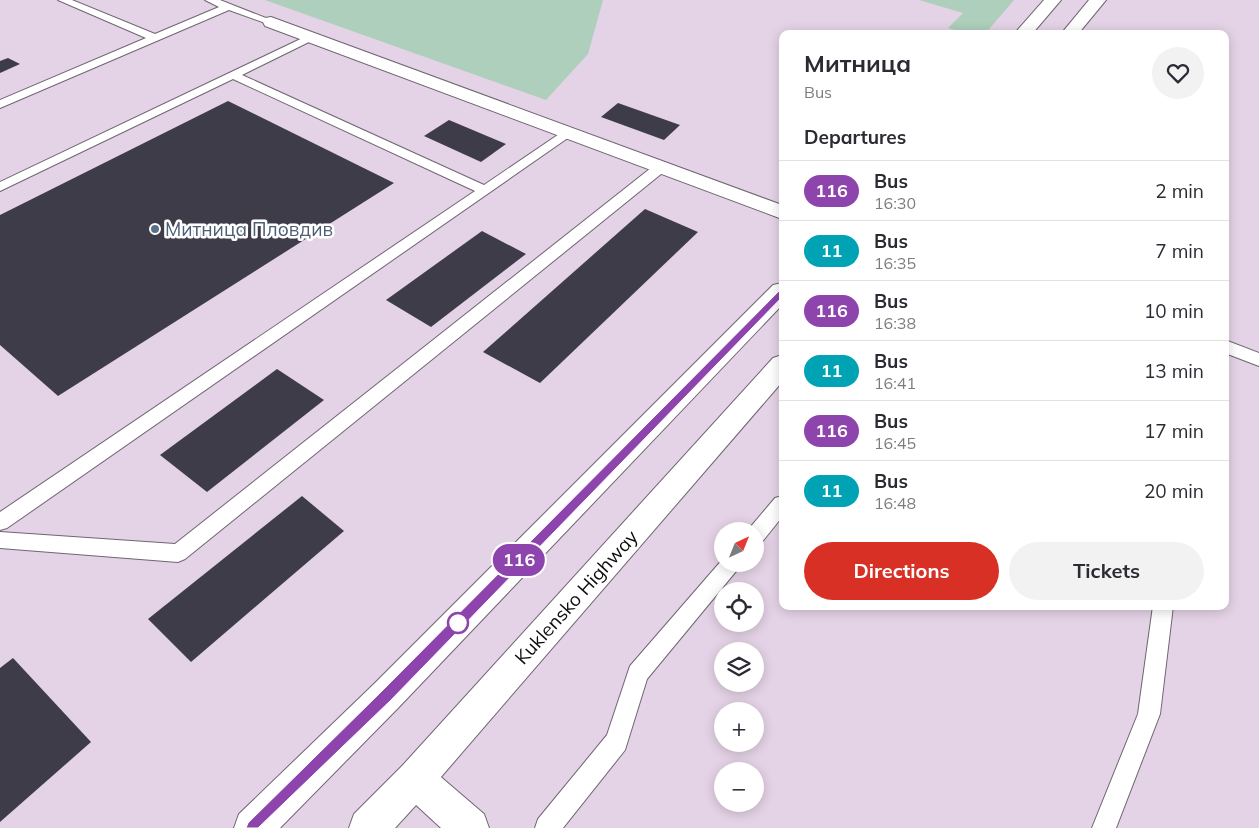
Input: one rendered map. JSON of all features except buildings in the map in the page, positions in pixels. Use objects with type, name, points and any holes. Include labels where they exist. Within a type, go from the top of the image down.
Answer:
[{"type":"main road","points":[[1026,30],[1054,0]]},
{"type":"main road","points":[[1072,30],[1098,0]]},
{"type":"main road","points":[[270,22],[779,211]]},
{"type":"main road","points":[[253,828],[387,695],[779,294]]},
{"type":"main road","name":"Kuklensko Highway","points":[[368,828],[415,779],[779,368]]},
{"type":"main road","points":[[415,779],[470,828]]},
{"type":"lane","points":[[63,0],[155,38]]},
{"type":"lane","points":[[210,0],[270,22]]},
{"type":"lane","points":[[0,104],[228,7]]},
{"type":"lane","points":[[0,187],[311,37]]},
{"type":"lane","points":[[234,75],[485,190]]},
{"type":"lane","points":[[0,522],[568,133]]},
{"type":"lane","points":[[0,540],[178,553],[661,167]]},
{"type":"lane","points":[[1229,348],[1259,360]]},
{"type":"lane","points":[[764,525],[779,508]]},
{"type":"lane","points":[[547,828],[617,742],[638,674],[725,572]]},
{"type":"lane","points":[[1104,828],[1149,714],[1162,610]]},
{"type":"shaded area","points":[[0,0],[1259,0],[1259,828],[0,828]]},
{"type":"green space","points":[[265,0],[603,0],[588,54],[546,100]]},
{"type":"green space","points":[[919,0],[1014,0],[988,30],[955,30],[948,28],[963,13]]},
{"type":"bus line","name":"116","points":[[253,828],[387,695],[779,294]]},
{"type":"place","name":"Митница Пловдив","points":[[155,229]]}]
